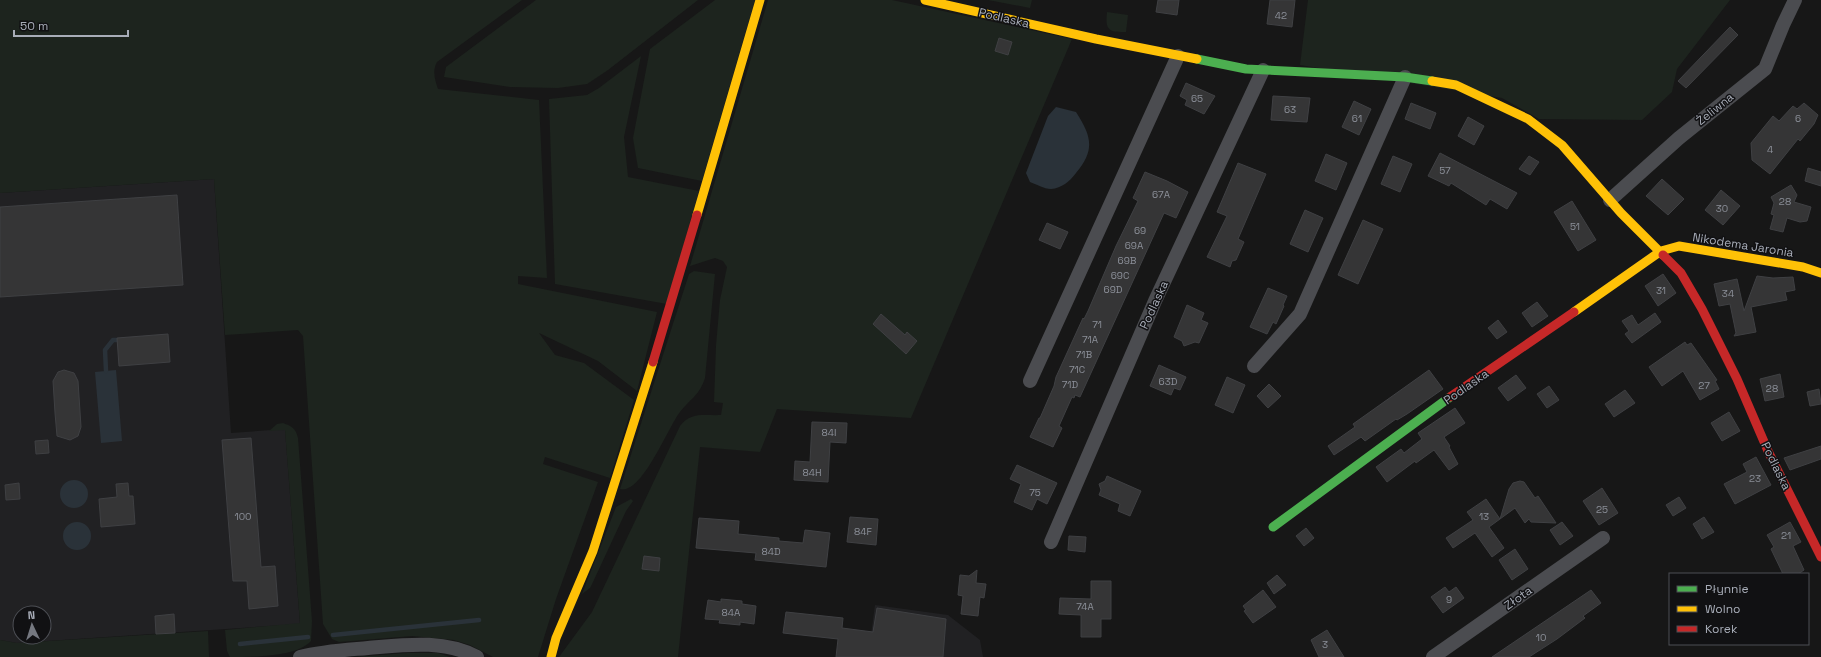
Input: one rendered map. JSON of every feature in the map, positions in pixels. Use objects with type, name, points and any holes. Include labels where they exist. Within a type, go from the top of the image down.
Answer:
[{"type":"street","points":[[551,657],[556,638],[593,551],[669,310],[760,0]]},
{"type":"street","name":"Podlaska","points":[[925,0],[1178,56],[1246,69],[1405,77],[1456,85],[1497,103],[1528,120],[1562,145],[1610,200],[1681,273],[1702,309],[1736,379],[1768,451],[1818,543],[1821,557]]},
{"type":"street","name":"Żeliwna","points":[[1610,200],[1679,138],[1766,69],[1783,25],[1795,0]]},
{"type":"street","points":[[1030,381],[1178,56]]},
{"type":"street","name":"Podlaska","points":[[1051,542],[1155,300],[1263,70]]},
{"type":"street","points":[[1254,366],[1300,314],[1405,77]]},
{"type":"street","name":"Nikodema Jaronia","points":[[1661,251],[1679,246],[1803,267],[1821,273]]},
{"type":"street","name":"Podlaska","points":[[1273,527],[1409,426],[1661,251]]},
{"type":"street","name":"Złota","points":[[1433,657],[1603,538]]},
{"type":"street","points":[[300,657],[320,652],[420,644],[450,648],[477,657]]},
{"type":"shaded area","points":[[0,0],[522,0],[437,62],[434,72],[438,89],[539,100],[547,278],[518,276],[518,284],[657,312],[637,391],[598,361],[539,333],[555,355],[584,363],[634,400],[610,478],[545,457],[543,464],[598,482],[556,599],[538,657],[493,657],[470,645],[454,640],[412,636],[339,642],[332,639],[323,624],[303,336],[298,330],[225,335],[214,179],[0,193]]},
{"type":"shaded area","points":[[536,0],[698,0],[608,70],[587,84],[558,88],[510,87],[444,77],[446,67]]},
{"type":"shaded area","points":[[715,0],[755,0],[702,181],[638,168],[633,138],[650,49]]},
{"type":"shaded area","points":[[768,0],[892,0],[1072,39],[911,418],[777,409],[760,452],[700,447],[678,657],[559,657],[592,612],[680,426],[684,421],[694,416],[721,415],[723,403],[714,402],[716,346],[720,300],[727,267],[723,261],[715,258],[690,266]]},
{"type":"shaded area","points":[[988,0],[1032,0],[1030,8]]},
{"type":"shaded area","points":[[1308,0],[1730,0],[1677,69],[1672,92],[1642,120],[1539,119],[1502,98],[1300,65]]},
{"type":"shaded area","points":[[1107,12],[1128,15],[1126,32],[1116,32],[1109,29],[1107,23]]},
{"type":"shaded area","points":[[641,56],[624,137],[628,177],[699,191],[667,304],[555,284],[549,99],[587,95],[599,88]]},
{"type":"shaded area","points":[[1056,107],[1076,112],[1088,136],[1089,150],[1082,165],[1068,182],[1062,186],[1048,189],[1030,182],[1026,173],[1048,116]]},
{"type":"shaded area","points":[[214,179],[231,433],[285,429],[300,624],[52,641],[52,605],[12,605],[12,642],[0,640],[0,193]]},
{"type":"shaded area","points":[[694,271],[715,274],[705,378],[703,384],[680,412],[654,458],[637,482],[628,488],[620,489],[689,274]]},
{"type":"shaded area","points":[[116,370],[122,441],[101,443],[95,372]]},
{"type":"shaded area","points":[[283,423],[293,428],[298,438],[312,621],[311,641],[296,650],[285,653],[262,656],[230,657],[227,651],[225,630],[300,623],[285,430],[269,431],[277,424]]},
{"type":"shaded area","points":[[74,480],[84,484],[88,494],[84,504],[74,508],[64,504],[60,494],[64,484]]},
{"type":"shaded area","points":[[631,499],[633,501],[626,511],[590,588],[582,594],[616,507]]},
{"type":"shaded area","points":[[77,522],[87,526],[91,536],[87,546],[77,550],[67,546],[63,536],[67,526]]},
{"type":"shaded area","points":[[875,605],[948,615],[980,640],[983,657],[868,657]]},
{"type":"shaded area","points":[[208,631],[209,657],[0,657],[0,640],[12,642],[12,645],[52,645],[52,641]]},
{"type":"shaded area","points":[[407,653],[438,653],[450,657],[356,657]]},
{"type":"building","points":[[1158,0],[1179,0],[1177,15],[1156,12]]},
{"type":"building","points":[[1270,0],[1295,0],[1292,27],[1267,24]]},
{"type":"building","points":[[1730,27],[1738,35],[1686,88],[1678,81]]},
{"type":"building","points":[[999,38],[1012,42],[1008,55],[995,51]]},
{"type":"building","points":[[1186,83],[1215,96],[1204,114],[1185,105],[1187,100],[1180,96]]},
{"type":"building","points":[[1273,96],[1310,98],[1307,122],[1271,120]]},
{"type":"building","points":[[1354,101],[1371,109],[1359,135],[1342,127]]},
{"type":"building","points":[[1411,103],[1436,113],[1430,129],[1405,119]]},
{"type":"building","points":[[1804,103],[1818,115],[1814,124],[1800,141],[1798,139],[1770,174],[1752,160],[1751,143],[1773,116],[1779,121],[1793,106],[1797,109]]},
{"type":"building","points":[[1468,117],[1484,126],[1474,145],[1458,136]]},
{"type":"building","points":[[1440,153],[1517,193],[1507,209],[1490,199],[1486,205],[1451,183],[1449,186],[1428,176]]},
{"type":"building","points":[[1326,154],[1347,163],[1336,190],[1315,181]]},
{"type":"building","points":[[1393,156],[1412,164],[1400,192],[1381,184]]},
{"type":"building","points":[[1529,156],[1539,162],[1530,175],[1519,169]]},
{"type":"building","points":[[1238,163],[1266,174],[1238,239],[1244,242],[1236,260],[1232,261],[1230,267],[1207,257],[1227,216],[1217,212]]},
{"type":"building","points":[[1808,168],[1821,172],[1821,186],[1805,181]]},
{"type":"building","points":[[1145,172],[1188,192],[1176,218],[1164,213],[1080,397],[1075,395],[1074,398],[1072,397],[1059,426],[1062,428],[1053,447],[1030,437],[1040,418],[1054,386],[1056,377],[1083,318],[1084,319],[1088,311],[1116,246],[1138,201],[1133,198]]},
{"type":"building","points":[[1662,179],[1684,199],[1668,215],[1646,196]]},
{"type":"building","points":[[1791,185],[1797,195],[1794,202],[1811,207],[1807,221],[1800,222],[1787,218],[1783,232],[1770,229],[1774,215],[1771,214],[1774,203],[1771,197]]},
{"type":"building","points":[[1721,190],[1740,206],[1723,225],[1705,210]]},
{"type":"building","points":[[177,195],[183,285],[0,297],[0,207]]},
{"type":"building","points":[[1572,201],[1596,240],[1578,251],[1554,212]]},
{"type":"building","points":[[1305,210],[1323,218],[1308,252],[1290,244]]},
{"type":"building","points":[[1363,220],[1383,229],[1358,284],[1338,275]]},
{"type":"building","points":[[1047,223],[1068,232],[1060,249],[1039,240]]},
{"type":"building","points":[[1663,274],[1676,293],[1658,306],[1645,286]]},
{"type":"building","points":[[1757,276],[1773,278],[1793,277],[1795,290],[1785,292],[1787,300],[1751,307],[1756,332],[1734,336],[1736,333],[1730,304],[1719,306],[1714,284],[1737,279],[1744,311]]},
{"type":"building","points":[[1268,288],[1287,296],[1276,324],[1273,322],[1267,334],[1250,327]]},
{"type":"building","points":[[1537,302],[1548,316],[1532,327],[1522,313]]},
{"type":"building","points":[[1187,305],[1204,313],[1201,320],[1208,323],[1199,343],[1195,342],[1184,346],[1182,341],[1174,337]]},
{"type":"building","points":[[1655,313],[1661,322],[1632,343],[1625,334],[1629,331],[1622,321],[1632,315],[1638,325]]},
{"type":"building","points":[[881,314],[905,335],[907,332],[917,341],[906,354],[873,324]]},
{"type":"building","points":[[1498,320],[1507,332],[1497,339],[1488,328]]},
{"type":"building","points":[[168,334],[170,362],[119,366],[117,338]]},
{"type":"building","points":[[1685,342],[1687,345],[1691,343],[1717,380],[1715,381],[1719,389],[1700,400],[1683,371],[1662,386],[1649,367]]},
{"type":"building","points":[[1159,365],[1186,377],[1180,390],[1174,388],[1171,395],[1150,386]]},
{"type":"building","points":[[64,370],[74,373],[78,381],[81,427],[78,436],[70,440],[57,436],[55,413],[53,381],[58,372]]},
{"type":"building","points":[[1429,370],[1443,389],[1365,441],[1361,437],[1334,455],[1328,446],[1355,427],[1353,424]]},
{"type":"building","points":[[1780,374],[1784,397],[1765,401],[1760,379]]},
{"type":"building","points":[[1516,375],[1526,388],[1508,401],[1498,388]]},
{"type":"building","points":[[1227,377],[1245,385],[1233,413],[1215,405]]},
{"type":"building","points":[[1269,384],[1281,396],[1268,408],[1257,396]]},
{"type":"building","points":[[1549,386],[1559,400],[1547,408],[1537,394]]},
{"type":"building","points":[[1819,389],[1821,404],[1810,406],[1807,392]]},
{"type":"building","points":[[1625,390],[1635,403],[1614,417],[1605,404]]},
{"type":"building","points":[[1455,408],[1465,423],[1444,437],[1458,464],[1449,470],[1434,450],[1416,463],[1415,461],[1387,482],[1376,467],[1401,449],[1404,453],[1422,439],[1418,433]]},
{"type":"building","points":[[1729,412],[1740,431],[1722,441],[1711,423]]},
{"type":"building","points":[[812,422],[847,423],[846,443],[830,442],[828,482],[794,480],[795,461],[810,462]]},
{"type":"building","points":[[251,438],[261,567],[275,566],[278,606],[249,609],[247,581],[233,581],[222,440]]},
{"type":"building","points":[[48,440],[49,453],[36,454],[35,441]]},
{"type":"building","points":[[1821,446],[1821,459],[1790,470],[1784,458]]},
{"type":"building","points":[[1756,457],[1771,485],[1735,504],[1724,484],[1747,472],[1743,464]]},
{"type":"building","points":[[1017,465],[1057,483],[1047,504],[1037,499],[1032,510],[1014,502],[1021,484],[1010,479]]},
{"type":"building","points":[[1107,476],[1141,491],[1130,516],[1118,511],[1120,504],[1099,495],[1101,490],[1099,484],[1105,481]]},
{"type":"building","points":[[1520,481],[1524,482],[1535,498],[1538,496],[1556,523],[1531,522],[1529,519],[1525,523],[1515,508],[1500,519],[1509,489],[1513,483]]},
{"type":"building","points":[[19,483],[20,499],[6,500],[5,485]]},
{"type":"building","points":[[128,483],[129,496],[133,496],[135,524],[101,527],[99,499],[117,497],[116,484]]},
{"type":"building","points":[[1602,488],[1618,513],[1599,525],[1583,501]]},
{"type":"building","points":[[1679,497],[1686,508],[1673,516],[1666,505]]},
{"type":"building","points":[[1486,499],[1500,519],[1489,527],[1504,548],[1492,557],[1475,533],[1453,548],[1446,538],[1473,520],[1467,512]]},
{"type":"building","points":[[850,517],[878,519],[876,545],[847,542]]},
{"type":"building","points":[[1704,517],[1714,532],[1702,539],[1693,524]]},
{"type":"building","points":[[699,518],[739,521],[738,534],[779,538],[779,541],[803,543],[805,530],[830,533],[826,567],[755,560],[756,553],[696,548]]},
{"type":"building","points":[[1562,522],[1573,536],[1560,545],[1550,530]]},
{"type":"building","points":[[1790,522],[1801,542],[1793,546],[1804,570],[1800,573],[1783,573],[1771,549],[1774,547],[1767,535]]},
{"type":"building","points":[[1306,528],[1314,538],[1304,546],[1296,536]]},
{"type":"building","points":[[1069,536],[1086,537],[1085,552],[1068,550]]},
{"type":"building","points":[[1515,549],[1528,569],[1512,580],[1499,560]]},
{"type":"building","points":[[644,556],[660,558],[659,571],[642,569]]},
{"type":"building","points":[[977,570],[976,583],[986,584],[984,598],[980,597],[978,616],[961,614],[963,596],[958,595],[960,575],[969,576]]},
{"type":"building","points":[[1277,575],[1286,585],[1274,594],[1267,583]]},
{"type":"building","points":[[1091,581],[1111,581],[1111,619],[1101,619],[1101,637],[1081,637],[1081,615],[1059,614],[1060,598],[1091,599]]},
{"type":"building","points":[[1445,587],[1449,592],[1456,587],[1464,598],[1443,613],[1431,597]]},
{"type":"building","points":[[1263,590],[1276,607],[1253,623],[1244,611],[1246,610],[1243,606]]},
{"type":"building","points":[[1591,590],[1601,603],[1583,616],[1585,618],[1557,639],[1529,657],[1492,657]]},
{"type":"building","points":[[721,599],[742,601],[742,604],[756,606],[754,624],[740,622],[740,625],[719,623],[720,620],[705,619],[708,600],[721,602]]},
{"type":"building","points":[[877,608],[946,619],[943,657],[836,657],[838,639],[783,633],[786,612],[843,618],[842,628],[873,632]]},
{"type":"building","points":[[174,614],[175,633],[156,634],[155,616]]},
{"type":"building","points":[[1327,630],[1344,657],[1319,657],[1311,640]]},
{"type":"waterway","points":[[106,371],[105,350],[113,340],[117,340]]},
{"type":"waterway","points":[[333,635],[479,620]]},
{"type":"waterway","points":[[240,644],[308,637]]},
{"type":"traffic: fast","points":[[1197,59],[1246,69],[1405,77],[1432,81]]},
{"type":"traffic: fast","points":[[1273,527],[1450,397]]},
{"type":"traffic: slow","points":[[697,215],[760,0]]},
{"type":"traffic: slow","points":[[925,0],[1096,39],[1197,59]]},
{"type":"traffic: slow","points":[[1432,81],[1456,85],[1528,119],[1562,145],[1621,213],[1663,255]]},
{"type":"traffic: slow","points":[[1574,312],[1661,251],[1679,246],[1803,267],[1821,273]]},
{"type":"traffic: slow","points":[[551,657],[556,638],[593,551],[653,362]]},
{"type":"traffic: jam","points":[[653,362],[697,215]]},
{"type":"traffic: jam","points":[[1663,255],[1681,273],[1702,309],[1737,379],[1768,451],[1821,557]]},
{"type":"traffic: jam","points":[[1450,397],[1574,312]]}]
